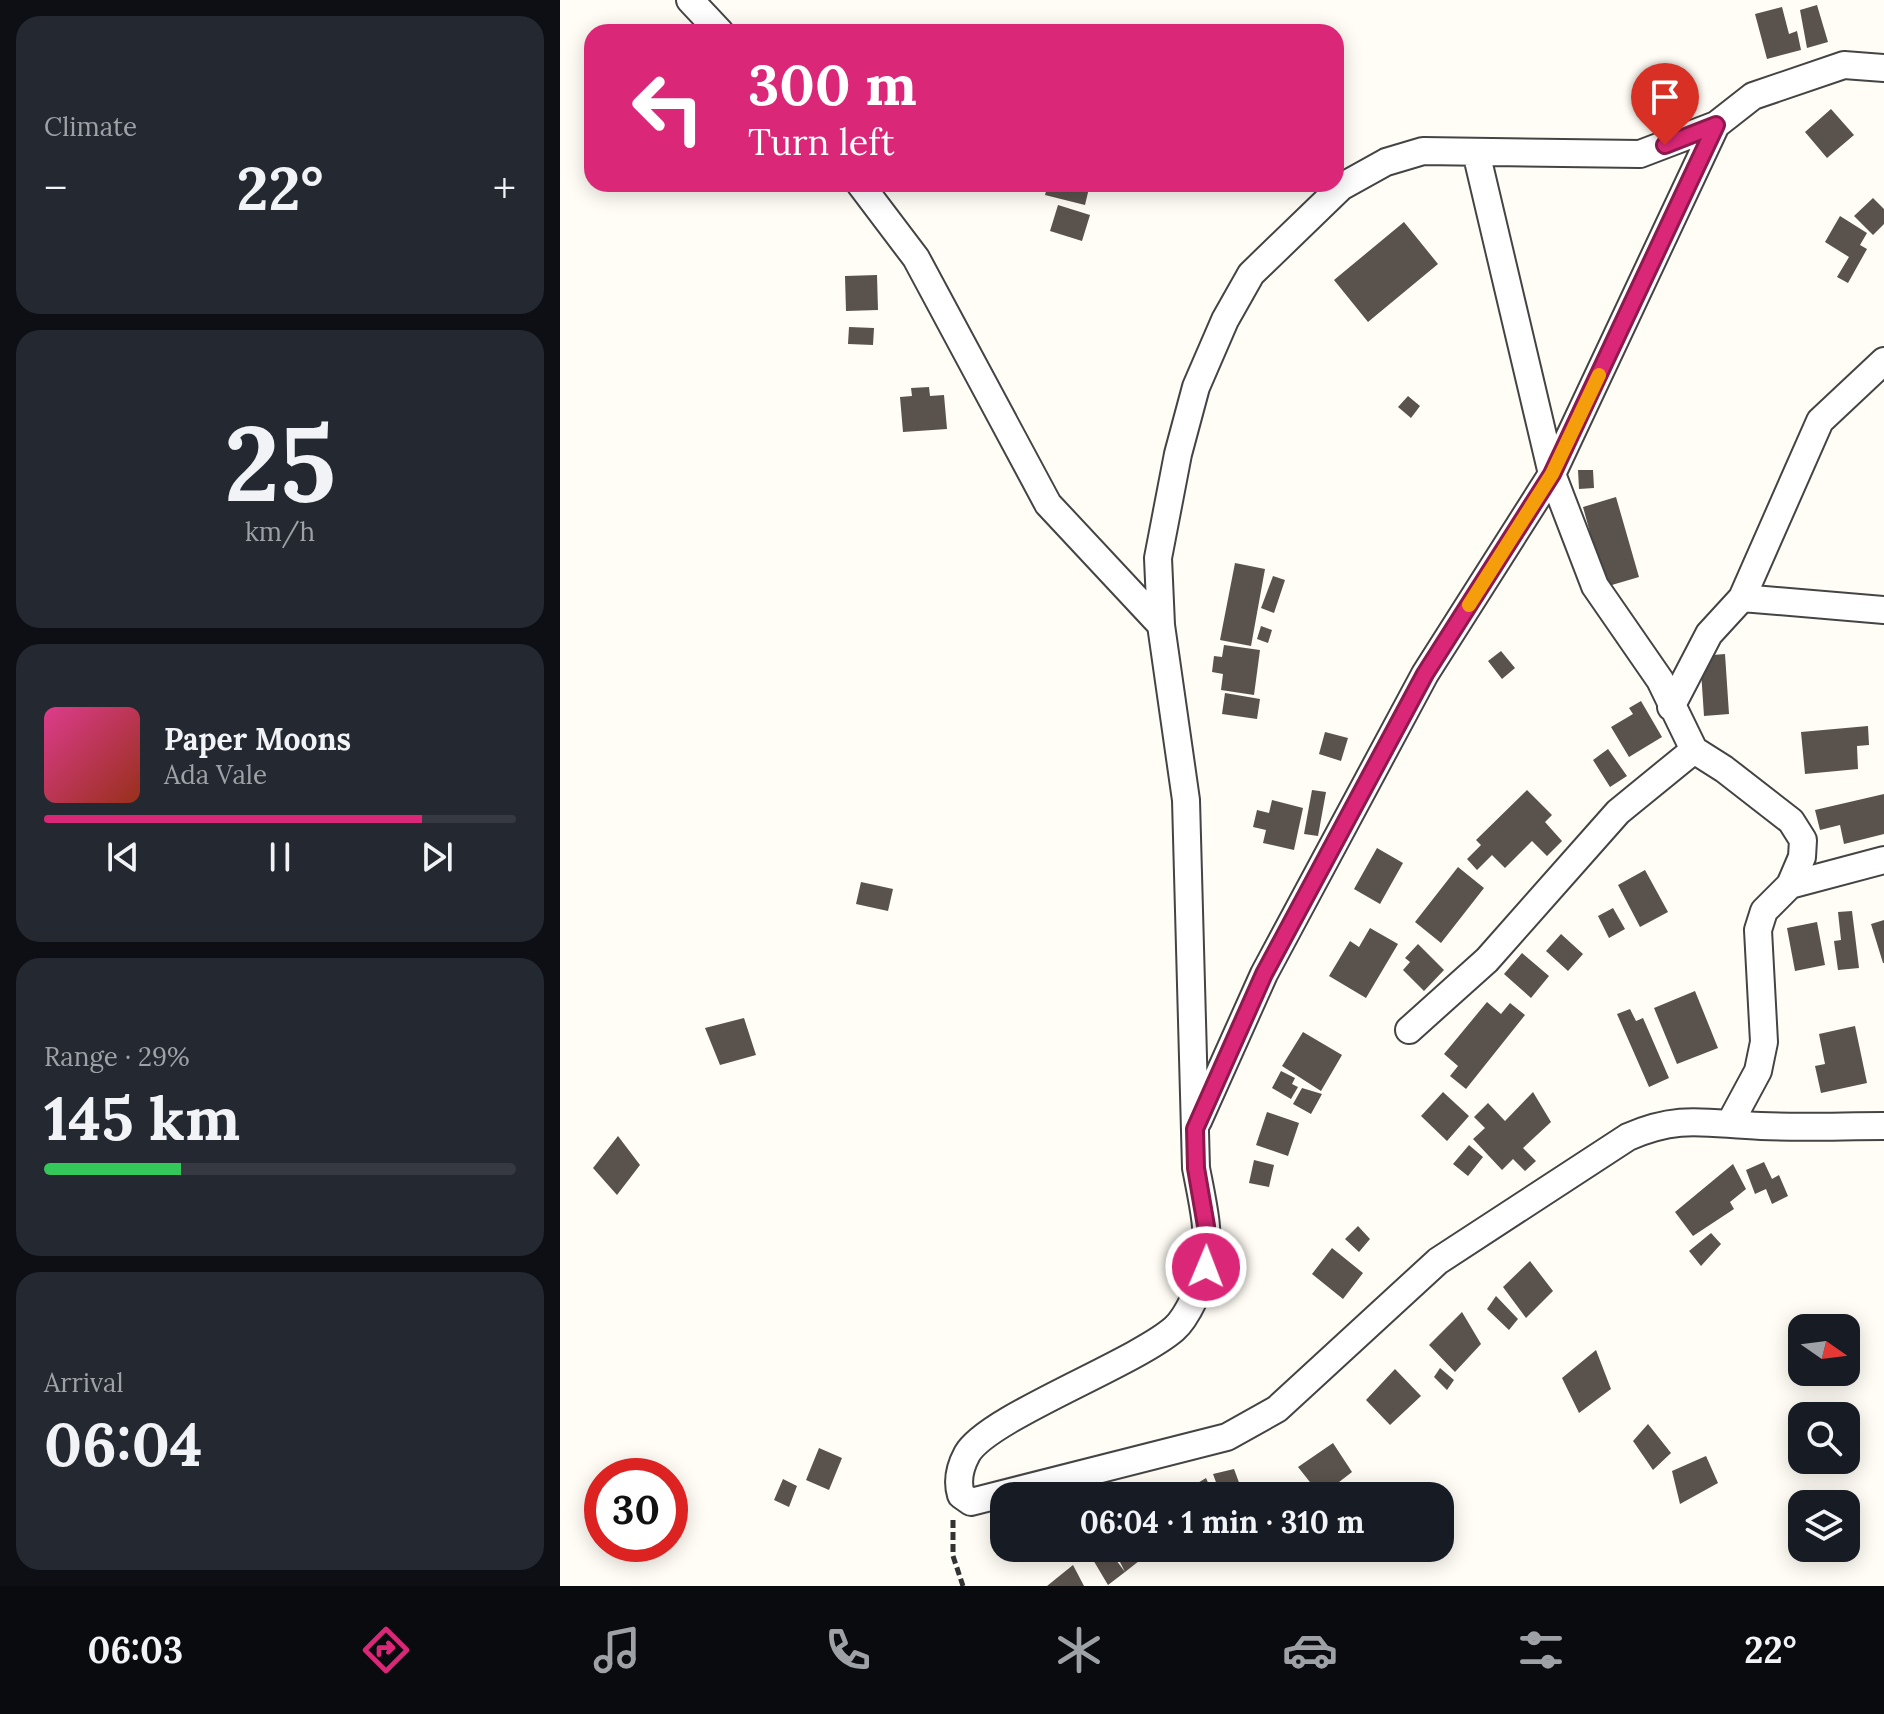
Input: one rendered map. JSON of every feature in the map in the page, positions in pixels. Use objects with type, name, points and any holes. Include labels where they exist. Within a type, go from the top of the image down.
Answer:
[{"type":"street","points":[[690,0],[712,24]]},
{"type":"street","points":[[1344,185],[1386,162],[1423,151],[1640,154],[1716,125],[1753,96],[1844,65],[1884,68]]},
{"type":"street","points":[[1195,1129],[1264,974],[1425,674],[1552,474],[1716,125]]},
{"type":"street","points":[[1476,152],[1552,474],[1595,586],[1660,680],[1694,750],[1791,821],[1803,840],[1802,857],[1790,885],[1764,911],[1758,930],[1764,1042],[1758,1071],[1730,1123]]},
{"type":"street","points":[[866,192],[916,258],[1048,504],[1161,625]]},
{"type":"street","points":[[1336,192],[1251,274],[1225,320],[1196,387],[1178,454],[1158,558],[1161,625],[1186,800],[1196,1168],[1206,1226],[1206,1267],[1177,1327],[1143,1351],[994,1429],[967,1452],[957,1482],[963,1497],[971,1502],[1227,1437],[1277,1409],[1438,1261],[1628,1137],[1659,1123],[1884,1126]]},
{"type":"street","points":[[1671,707],[1709,634],[1742,598],[1820,421],[1884,361]]},
{"type":"street","points":[[1742,598],[1884,610]]},
{"type":"street","points":[[1409,1030],[1487,960],[1618,812],[1694,750]]},
{"type":"street","points":[[1790,885],[1884,860]]},
{"type":"path","points":[[963,1497],[953,1520],[953,1556],[963,1586]]},
{"type":"building","points":[[1817,5],[1828,42],[1807,48],[1800,10]]},
{"type":"building","points":[[1782,7],[1789,34],[1797,31],[1801,50],[1767,59],[1755,14]]},
{"type":"building","points":[[1831,109],[1854,135],[1827,158],[1805,132]]},
{"type":"building","points":[[1046,192],[1088,192],[1085,205],[1045,195]]},
{"type":"building","points":[[1873,198],[1884,209],[1884,224],[1873,235],[1854,216]]},
{"type":"building","points":[[1058,205],[1090,215],[1082,241],[1050,231]]},
{"type":"building","points":[[1840,216],[1867,233],[1860,245],[1867,249],[1848,283],[1837,277],[1849,257],[1825,242]]},
{"type":"building","points":[[1404,222],[1438,264],[1368,322],[1334,280]]},
{"type":"building","points":[[877,275],[878,310],[846,311],[845,276]]},
{"type":"building","points":[[849,327],[874,328],[873,345],[848,344]]},
{"type":"building","points":[[929,387],[930,396],[944,395],[947,429],[903,432],[900,397],[912,396],[911,388]]},
{"type":"building","points":[[1408,396],[1420,406],[1411,418],[1398,407]]},
{"type":"building","points":[[1578,470],[1593,470],[1594,488],[1579,489]]},
{"type":"building","points":[[1616,497],[1639,577],[1605,587],[1583,507]]},
{"type":"building","points":[[1235,563],[1265,569],[1251,646],[1220,640]]},
{"type":"building","points":[[1273,576],[1285,580],[1274,613],[1261,608]]},
{"type":"building","points":[[1261,626],[1272,630],[1268,643],[1257,639]]},
{"type":"building","points":[[1224,645],[1260,650],[1254,695],[1221,690],[1223,674],[1212,672],[1214,656],[1222,657]]},
{"type":"building","points":[[1501,651],[1515,668],[1502,679],[1488,661]]},
{"type":"building","points":[[1725,654],[1729,714],[1704,716],[1700,656]]},
{"type":"building","points":[[1225,693],[1260,699],[1257,719],[1222,714]]},
{"type":"building","points":[[1641,701],[1662,737],[1629,757],[1611,727],[1633,714],[1629,708]]},
{"type":"building","points":[[1868,726],[1869,745],[1857,746],[1858,769],[1805,774],[1801,732]]},
{"type":"building","points":[[1325,732],[1348,738],[1341,761],[1319,754]]},
{"type":"building","points":[[1608,749],[1627,776],[1610,787],[1593,760]]},
{"type":"building","points":[[1312,790],[1326,792],[1318,836],[1304,834]]},
{"type":"building","points":[[1527,790],[1552,815],[1545,822],[1562,841],[1547,856],[1532,841],[1505,868],[1492,855],[1477,870],[1467,859],[1481,845],[1476,840]]},
{"type":"building","points":[[1884,794],[1884,834],[1844,844],[1840,825],[1820,830],[1815,810]]},
{"type":"building","points":[[1272,800],[1303,808],[1294,850],[1263,843],[1266,830],[1253,827],[1257,810],[1269,813]]},
{"type":"building","points":[[1377,848],[1403,863],[1380,904],[1354,889]]},
{"type":"building","points":[[1458,867],[1484,888],[1441,943],[1415,922]]},
{"type":"building","points":[[1645,870],[1668,912],[1640,927],[1618,885]]},
{"type":"building","points":[[861,882],[893,889],[888,911],[856,904]]},
{"type":"building","points":[[1613,908],[1625,929],[1609,938],[1598,916]]},
{"type":"building","points":[[1852,911],[1859,968],[1838,970],[1834,941],[1841,940],[1838,912]]},
{"type":"building","points":[[1884,920],[1884,963],[1883,963],[1871,924]]},
{"type":"building","points":[[1817,922],[1825,965],[1795,971],[1787,928]]},
{"type":"building","points":[[1370,928],[1398,944],[1366,998],[1329,976],[1350,941],[1359,947]]},
{"type":"building","points":[[1561,934],[1583,954],[1568,971],[1546,951]]},
{"type":"building","points":[[1418,944],[1444,970],[1424,991],[1403,970],[1410,962],[1405,958]]},
{"type":"building","points":[[1522,953],[1549,976],[1531,998],[1504,974]]},
{"type":"building","points":[[1695,991],[1718,1048],[1677,1064],[1654,1008]]},
{"type":"building","points":[[1487,1002],[1501,1014],[1510,1003],[1525,1015],[1466,1089],[1450,1076],[1458,1066],[1444,1054]]},
{"type":"building","points":[[1630,1009],[1636,1021],[1643,1018],[1669,1078],[1649,1087],[1617,1014]]},
{"type":"building","points":[[744,1018],[756,1055],[720,1065],[705,1028]]},
{"type":"building","points":[[1855,1026],[1867,1083],[1821,1093],[1815,1066],[1825,1064],[1819,1034]]},
{"type":"building","points":[[1303,1032],[1342,1055],[1321,1091],[1282,1066]]},
{"type":"building","points":[[1281,1071],[1295,1078],[1292,1084],[1298,1087],[1291,1099],[1272,1088]]},
{"type":"building","points":[[1302,1088],[1322,1094],[1311,1114],[1293,1104]]},
{"type":"building","points":[[1443,1092],[1469,1116],[1447,1141],[1421,1116]]},
{"type":"building","points":[[1533,1092],[1551,1122],[1523,1148],[1536,1161],[1525,1171],[1513,1159],[1502,1170],[1473,1139],[1485,1128],[1474,1117],[1488,1103],[1505,1121]]},
{"type":"building","points":[[1267,1112],[1299,1123],[1288,1156],[1256,1145]]},
{"type":"building","points":[[618,1136],[640,1165],[617,1195],[593,1168]]},
{"type":"building","points":[[1469,1145],[1483,1157],[1468,1176],[1453,1164]]},
{"type":"building","points":[[1254,1160],[1274,1165],[1269,1187],[1249,1183]]},
{"type":"building","points":[[1764,1162],[1772,1179],[1779,1175],[1788,1196],[1772,1204],[1766,1189],[1755,1194],[1746,1170]]},
{"type":"building","points":[[1733,1164],[1746,1189],[1730,1202],[1734,1209],[1693,1236],[1675,1212]]},
{"type":"building","points":[[1358,1226],[1370,1239],[1359,1252],[1345,1239]]},
{"type":"building","points":[[1711,1233],[1721,1244],[1701,1266],[1689,1251]]},
{"type":"building","points":[[1332,1248],[1363,1273],[1343,1299],[1312,1274]]},
{"type":"building","points":[[1530,1261],[1553,1291],[1526,1318],[1503,1287]]},
{"type":"building","points":[[1496,1296],[1518,1319],[1509,1330],[1487,1309]]},
{"type":"building","points":[[1462,1312],[1481,1344],[1455,1372],[1429,1345]]},
{"type":"building","points":[[1596,1350],[1611,1389],[1579,1413],[1562,1378]]},
{"type":"building","points":[[1440,1368],[1454,1380],[1447,1390],[1434,1377]]},
{"type":"building","points":[[1395,1369],[1421,1396],[1390,1425],[1366,1400]]},
{"type":"building","points":[[1648,1424],[1671,1453],[1653,1470],[1633,1441]]},
{"type":"building","points":[[1333,1443],[1352,1472],[1339,1482],[1310,1482],[1298,1467]]},
{"type":"building","points":[[819,1448],[842,1458],[829,1490],[806,1480]]},
{"type":"building","points":[[1706,1456],[1718,1483],[1680,1504],[1672,1471]]},
{"type":"building","points":[[1234,1469],[1239,1482],[1216,1482],[1213,1474]]},
{"type":"building","points":[[783,1479],[797,1486],[789,1507],[774,1500]]},
{"type":"building","points":[[1094,1562],[1118,1562],[1125,1572],[1108,1585]]},
{"type":"building","points":[[1120,1562],[1138,1562],[1125,1572]]},
{"type":"building","points":[[1073,1565],[1084,1586],[1047,1586]]},
{"type":"slow traffic","points":[[1469,605],[1552,474],[1599,375]]},
{"type":"route","points":[[1206,1267],[1206,1226],[1196,1168],[1195,1129],[1264,974],[1425,674],[1552,474],[1716,125],[1665,145]]}]
